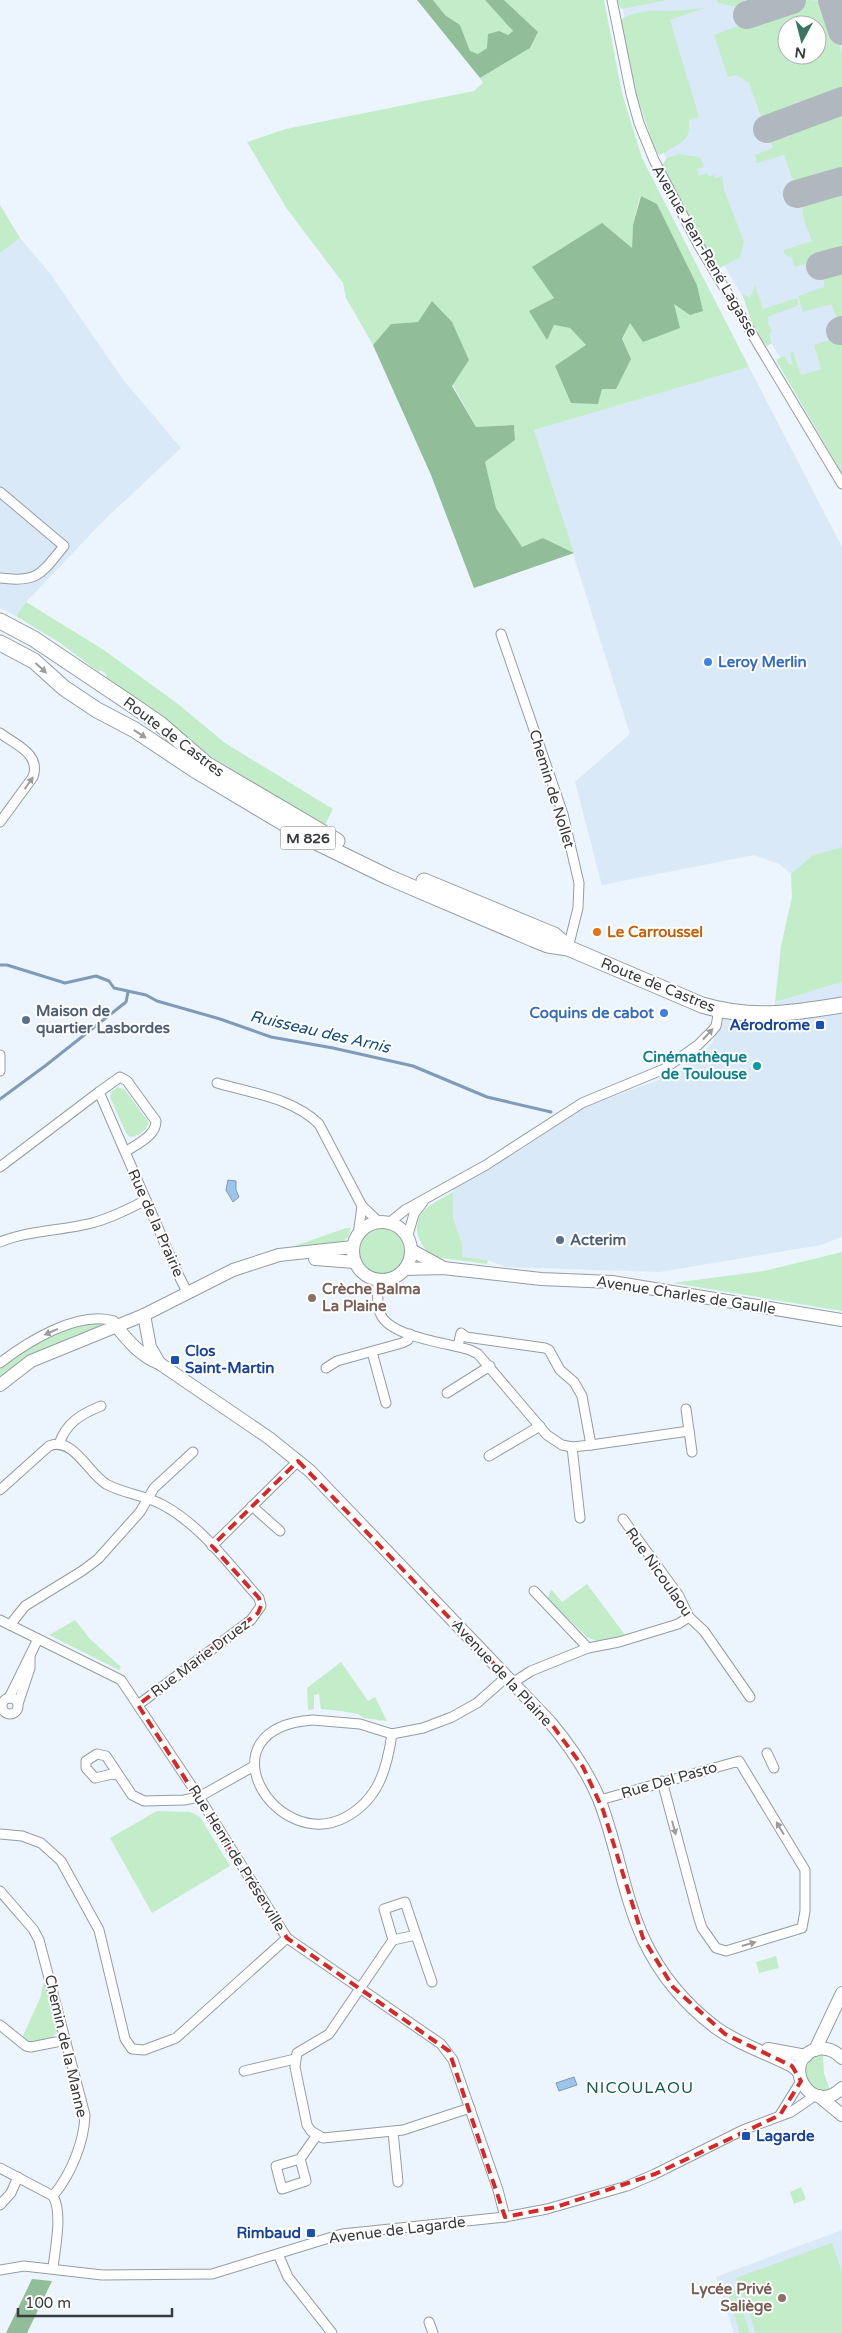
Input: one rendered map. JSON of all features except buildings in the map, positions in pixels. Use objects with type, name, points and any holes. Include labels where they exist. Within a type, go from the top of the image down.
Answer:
[{"type":"main road","name":"Route de Castres","points":[[0,621],[34,638],[160,724],[206,764],[309,827],[379,861],[554,935],[568,948]]},
{"type":"main road","name":"Route de Castres","points":[[0,643],[34,661],[64,688],[97,710],[135,730],[194,770],[312,840],[379,873],[533,939],[548,945],[568,948],[702,1005],[719,1010],[750,1015],[780,1014],[842,1005]]},
{"type":"main road","name":"Route de Castres","points":[[780,1014],[842,995]]},
{"type":"street","name":"Avenue Jean-René Lagasse","points":[[612,0],[631,94],[639,123],[654,160],[698,244],[842,484]]},
{"type":"street","points":[[0,492],[64,546],[43,571],[35,576],[15,581],[0,578]]},
{"type":"street","name":"Chemin de Nollet","points":[[501,634],[560,804],[579,883],[578,908],[568,948]]},
{"type":"street","points":[[0,733],[30,754],[36,768],[33,777],[0,822]]},
{"type":"street","points":[[358,1235],[365,1228],[384,1223],[486,1165],[582,1103],[664,1069],[681,1058],[712,1031],[716,1026],[719,1010]]},
{"type":"street","points":[[0,1055],[0,1071]]},
{"type":"street","name":"Rue de la Prairie","points":[[126,1152],[154,1132],[156,1125],[155,1117],[124,1079],[117,1078],[99,1092],[188,1294]]},
{"type":"street","points":[[217,1083],[292,1105],[312,1117],[318,1124],[362,1206],[384,1223],[401,1229],[409,1244]]},
{"type":"street","points":[[0,1167],[99,1092]]},
{"type":"street","points":[[362,1206],[358,1235],[353,1247],[355,1262],[364,1274],[378,1280],[392,1279],[405,1269],[410,1261],[409,1244],[414,1214],[425,1199]]},
{"type":"street","points":[[0,1242],[27,1233],[76,1226],[105,1219],[146,1200]]},
{"type":"street","name":"Avenue Charles de Gaulle","points":[[409,1244],[443,1268]]},
{"type":"street","points":[[0,1386],[31,1361],[144,1315],[233,1270],[279,1255],[353,1247]]},
{"type":"street","points":[[188,1294],[236,1276],[286,1262],[322,1259],[355,1262]]},
{"type":"street","name":"Avenue Charles de Gaulle","points":[[405,1269],[443,1268],[541,1279],[612,1282],[841,1319]]},
{"type":"street","points":[[378,1280],[378,1305],[381,1316],[392,1327],[410,1334],[458,1346],[478,1354],[554,1441],[572,1447],[689,1432]]},
{"type":"street","points":[[144,1315],[150,1347],[159,1363]]},
{"type":"street","points":[[0,1363],[29,1343],[50,1332],[98,1319],[114,1321],[117,1327]]},
{"type":"street","name":"Avenue de la Plaine","points":[[117,1327],[128,1341],[149,1359],[159,1363],[269,1438],[298,1461],[510,1680],[569,1745],[600,1800],[635,1917],[651,1955],[673,1986],[704,2018],[725,2034],[792,2066],[807,2090],[817,2096]]},
{"type":"street","points":[[326,1368],[337,1360],[402,1343],[408,1340],[410,1334]]},
{"type":"street","points":[[458,1346],[461,1334],[466,1337],[549,1350],[560,1370],[574,1382],[582,1396],[591,1445]]},
{"type":"street","points":[[372,1352],[386,1403]]},
{"type":"street","points":[[447,1393],[490,1366]]},
{"type":"street","points":[[0,1490],[49,1446],[59,1444],[66,1429],[73,1421],[82,1414],[101,1406]]},
{"type":"street","points":[[686,1409],[692,1452]]},
{"type":"street","points":[[489,1456],[540,1426]]},
{"type":"street","name":"Rue Marie Druez","points":[[59,1444],[68,1446],[104,1483],[121,1491],[148,1497],[188,1520],[259,1598],[262,1606],[251,1620],[138,1705]]},
{"type":"street","points":[[572,1447],[580,1518]]},
{"type":"street","points":[[10,1625],[25,1606],[98,1559],[140,1512],[148,1497],[193,1452]]},
{"type":"street","points":[[212,1546],[298,1461]]},
{"type":"street","points":[[252,1506],[280,1531]]},
{"type":"street","name":"Rue Nicoulaou","points":[[623,1519],[680,1596],[689,1617],[704,1630],[750,1696]]},
{"type":"street","points":[[534,1591],[588,1648]]},
{"type":"street","points":[[392,1734],[386,1768],[378,1786],[361,1807],[338,1821],[312,1824],[288,1816],[268,1798],[259,1783],[254,1766],[257,1750],[266,1736],[277,1727],[290,1722],[312,1720],[344,1721],[376,1728],[392,1734],[423,1728],[452,1718],[477,1703],[502,1681],[518,1680],[532,1671],[588,1648],[619,1642],[678,1624],[689,1617]]},
{"type":"street","name":"Rue Henri de Préserville","points":[[0,1620],[121,1680],[199,1797],[287,1938],[441,2044],[448,2051],[454,2060],[500,2196],[504,2217]]},
{"type":"street","points":[[30,1655],[30,1668],[14,1713],[4,1713],[2,1703],[10,1698],[30,1655],[38,1639]]},
{"type":"street","points":[[10,1698],[14,1699],[18,1704]]},
{"type":"street","points":[[767,1753],[774,1768]]},
{"type":"street","name":"Rue Del Pasto","points":[[600,1800],[662,1781],[739,1761],[805,1870],[802,1928],[726,1950],[716,1948],[702,1928],[662,1781]]},
{"type":"street","points":[[118,1775],[132,1795],[144,1802],[184,1800],[199,1797],[254,1766]]},
{"type":"street","points":[[0,1834],[22,1836],[41,1843],[61,1861],[99,1930],[125,2039],[132,2048],[144,2050],[176,2038],[287,1938]]},
{"type":"street","name":"Chemin de la Manne","points":[[0,1891],[33,1929],[39,1940],[85,2115],[85,2127],[68,2174],[53,2196]]},
{"type":"street","points":[[393,1940],[384,1909],[405,1902],[432,1982]]},
{"type":"street","points":[[416,1935],[393,1940],[329,2034],[304,2047],[297,2053],[295,2059],[307,2124],[317,2135],[332,2139],[394,2132],[470,2108]]},
{"type":"street","points":[[780,2115],[800,2077],[800,2065],[811,2053],[842,1994]]},
{"type":"street","points":[[0,2025],[26,2046],[31,2047],[66,2040]]},
{"type":"street","name":"Avenue de la Plaine","points":[[753,2047],[811,2053],[831,2050],[842,2058]]},
{"type":"street","points":[[244,2071],[295,2059]]},
{"type":"street","points":[[817,2096],[831,2095],[842,2088]]},
{"type":"street","points":[[817,2096],[842,2115]]},
{"type":"street","name":"Avenue de Lagarde","points":[[0,2270],[17,2266],[53,2268],[102,2275],[205,2275],[342,2234],[504,2217],[547,2209],[627,2186],[743,2130],[791,2112],[817,2096]]},
{"type":"street","points":[[394,2132],[398,2182]]},
{"type":"street","points":[[300,2160],[317,2135]]},
{"type":"street","points":[[0,2168],[53,2196],[58,2212],[53,2268]]},
{"type":"street","points":[[0,2205],[11,2193],[18,2177]]},
{"type":"street","points":[[278,2254],[288,2277],[332,2333]]},
{"type":"street","points":[[429,2322],[432,2333]]},
{"type":"highlighted area","points":[[298,1461],[550,1722],[583,1767],[603,1810],[643,1938],[673,1987],[725,2034],[792,2066],[801,2081],[780,2115],[655,2174],[556,2207],[505,2217],[449,2051],[287,1938],[138,1705],[258,1613],[261,1606],[259,1598],[212,1546]]},
{"type":"shaded area","points":[[622,0],[842,0],[842,463],[701,228],[653,132],[639,87]]},
{"type":"shaded area","points":[[20,238],[51,275],[124,381],[181,448],[104,520],[26,602],[16,616],[0,608],[0,253]]},
{"type":"shaded area","points":[[749,367],[842,547],[842,847],[813,855],[791,874],[779,864],[754,855],[602,885],[575,782],[630,734],[534,430]]},
{"type":"shaded area","points":[[842,982],[842,1237],[821,1245],[659,1272],[505,1267],[488,1260],[462,1257],[462,1243],[453,1218],[453,1188],[560,1116],[678,1073],[712,1044],[721,1019],[772,1026],[775,1002]]},
{"type":"shaded area","name":"Lycée Privé Saliège","points":[[842,2230],[842,2333],[734,2333],[716,2277]]},
{"type":"green space","points":[[417,0],[433,0],[445,15],[460,25],[470,51],[478,54],[487,48],[488,34],[499,31],[508,35],[513,31],[485,0],[504,0],[538,32],[530,48],[480,78]]},
{"type":"green space","points":[[433,0],[485,0],[513,31],[478,54],[470,51],[460,25],[445,15]]},
{"type":"green space","points":[[504,0],[604,0],[622,93],[642,158],[749,367],[534,430],[574,553],[543,538],[522,548],[496,508],[485,462],[515,440],[514,425],[476,427],[418,322],[391,324],[373,345],[346,298],[343,283],[287,209],[247,142],[286,129],[474,91],[483,83],[480,78],[530,48],[538,32]],"holes":[[[640,196],[657,204],[697,285],[703,311],[673,304],[630,322],[602,389],[586,345],[570,328],[554,325],[547,339],[530,311],[554,298],[533,267],[632,249],[633,225]]]},
{"type":"green space","points":[[617,0],[667,0],[621,9]]},
{"type":"green space","points":[[717,0],[773,0],[745,9],[718,3]]},
{"type":"green space","points":[[809,0],[826,2],[842,54],[842,93],[763,122],[749,83],[737,75],[728,77],[714,35]]},
{"type":"green space","points":[[704,8],[670,20],[699,117],[689,120],[689,130],[685,139],[659,155],[655,150],[634,87],[621,25],[622,19],[632,14],[643,12]]},
{"type":"green space","points":[[842,108],[842,175],[804,185],[792,178],[784,155],[757,163],[755,155],[773,148],[769,137],[774,133]]},
{"type":"green space","points":[[679,154],[700,157],[704,167],[697,169],[699,176],[707,173],[709,176],[714,175],[715,178],[722,176],[724,190],[744,242],[740,257],[720,268],[713,262],[662,165],[667,158]]},
{"type":"green space","points":[[842,186],[842,253],[795,267],[792,258],[785,255],[783,250],[812,241],[802,212],[804,201],[808,196]]},
{"type":"green space","points":[[641,196],[657,204],[697,285],[703,311],[690,315],[674,304],[680,328],[643,342],[630,323],[622,339],[631,359],[616,389],[602,389],[598,404],[571,403],[555,366],[586,345],[570,328],[554,325],[547,340],[529,311],[554,298],[532,267],[602,223],[632,248],[633,225]]},
{"type":"green space","points":[[0,205],[20,238],[0,253]]},
{"type":"green space","points":[[842,265],[842,324],[837,319],[831,304],[803,312],[798,296],[824,287],[826,274],[833,268]]},
{"type":"green space","points":[[755,285],[763,309],[797,298],[799,305],[768,317],[768,324],[772,331],[769,334],[772,343],[767,346],[757,335],[741,293],[750,298]]},
{"type":"green space","points":[[432,301],[452,322],[469,360],[452,386],[476,427],[514,425],[515,440],[485,462],[496,508],[522,547],[543,538],[574,553],[474,588],[431,475],[373,345],[391,324],[418,322]]},
{"type":"green space","points":[[842,336],[842,473],[776,360],[784,356],[789,364],[793,365],[790,353],[793,352],[801,375],[821,369],[814,345]]},
{"type":"green space","points":[[26,602],[104,650],[178,704],[225,743],[333,809],[325,825],[208,755],[165,719],[106,677],[107,675],[101,670],[99,672],[60,643],[16,616]]},
{"type":"green space","points":[[842,847],[842,982],[775,1002],[781,946],[792,897],[791,874],[813,855]]},
{"type":"green space","points":[[118,1087],[125,1090],[149,1123],[144,1131],[136,1136],[130,1137],[126,1133],[110,1097],[112,1091]]},
{"type":"green space","points":[[453,1192],[453,1218],[462,1243],[462,1257],[488,1260],[487,1264],[434,1257],[425,1248],[418,1236],[417,1224],[423,1212],[429,1206]]},
{"type":"green space","points":[[346,1228],[351,1228],[348,1237],[341,1243],[283,1250]]},
{"type":"green space","points":[[387,1229],[399,1235],[404,1243],[404,1261],[399,1269],[391,1274],[377,1275],[365,1269],[360,1261],[359,1247],[365,1235],[373,1230]]},
{"type":"green space","points":[[842,1252],[842,1311],[673,1283],[764,1271]]},
{"type":"green space","points":[[100,1320],[101,1327],[48,1347],[23,1361],[0,1378],[0,1369],[35,1345],[73,1328]]},
{"type":"green space","points":[[587,1584],[625,1635],[599,1641],[588,1638],[548,1597],[551,1589],[562,1602]]},
{"type":"green space","points":[[75,1620],[90,1639],[121,1667],[119,1670],[49,1635]]},
{"type":"green space","points":[[341,1662],[368,1701],[375,1697],[387,1721],[364,1718],[358,1714],[321,1709],[319,1694],[314,1695],[314,1709],[308,1710],[307,1688]]},
{"type":"green space","points":[[157,1811],[190,1812],[200,1817],[230,1866],[152,1913],[110,1838]]},
{"type":"green space","points":[[776,1956],[779,1968],[759,1973],[756,1962]]},
{"type":"green space","points":[[44,1979],[58,2030],[51,2040],[32,2043],[22,2038],[41,1996]]},
{"type":"green space","points":[[823,2055],[824,2073],[830,2090],[817,2089],[808,2081],[804,2073],[810,2059]]},
{"type":"green space","points":[[801,2187],[806,2199],[794,2204],[790,2192]]},
{"type":"green space","name":"Lycée Privé Saliège","points":[[832,2243],[842,2272],[842,2333],[756,2333],[736,2278]]},
{"type":"green space","points":[[32,2279],[52,2281],[27,2333],[6,2333]]},
{"type":"green space","points":[[736,2289],[750,2333],[740,2333],[727,2292]]},
{"type":"water","points":[[228,1180],[236,1181],[236,1190],[239,1197],[233,1202],[226,1190]]},
{"type":"water","points":[[574,2077],[577,2085],[559,2091],[556,2083]]},
{"type":"waterway","name":"Ruisseau des Arnis","points":[[0,965],[7,965],[65,983],[96,976],[109,981],[114,988],[146,995],[157,1001],[220,1019],[271,1037],[333,1048],[413,1066],[487,1097],[551,1112]]},
{"type":"waterway","points":[[0,1099],[126,1002],[128,992]]},
{"type":"taxiway","points":[[747,15],[792,0]]},
{"type":"taxiway","points":[[832,0],[842,31]]},
{"type":"taxiway","points":[[767,129],[842,101]]},
{"type":"taxiway","points":[[797,194],[842,181]]},
{"type":"taxiway","points":[[820,266],[842,260]]},
{"type":"place","name":"Leroy Merlin","points":[[708,662]]},
{"type":"place","name":"Le Carroussel","points":[[597,932]]},
{"type":"place","name":"Coquins de cabot","points":[[664,1013]]},
{"type":"place","name":"Maison de quartier Lasbordes","points":[[26,1020]]},
{"type":"place","name":"Aérodrome","points":[[820,1025]]},
{"type":"place","name":"Cinémathèque de Toulouse","points":[[757,1066]]},
{"type":"place","name":"Acterim","points":[[560,1240]]},
{"type":"place","name":"Crèche Balma La Plaine","points":[[312,1298]]},
{"type":"place","name":"Clos Saint-Martin","points":[[175,1360]]},
{"type":"place","name":"Lagarde","points":[[746,2136]]},
{"type":"place","name":"Rimbaud","points":[[311,2233]]},
{"type":"place","name":"Lycée Privé Saliège","points":[[782,2298]]},
{"type":"district","name":"NICOULAOU","points":[[640,2088]]}]
